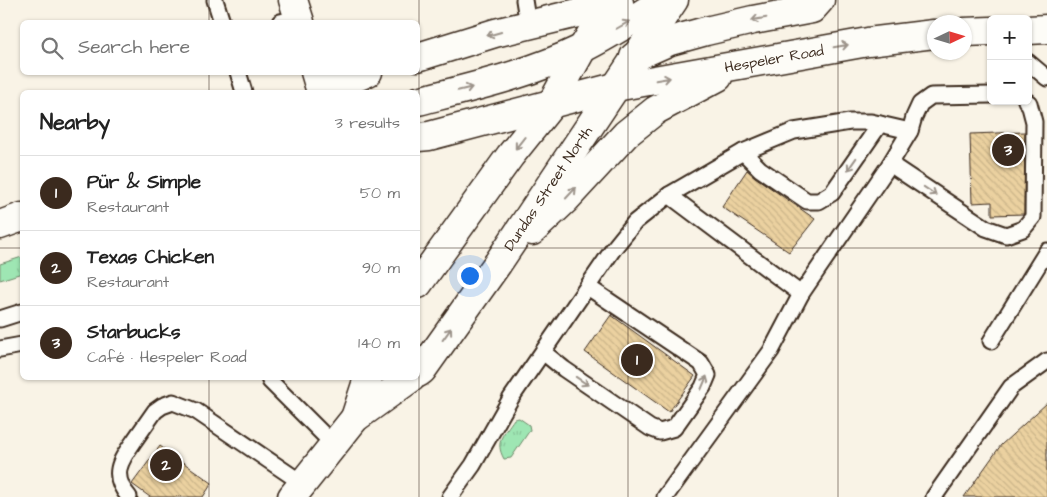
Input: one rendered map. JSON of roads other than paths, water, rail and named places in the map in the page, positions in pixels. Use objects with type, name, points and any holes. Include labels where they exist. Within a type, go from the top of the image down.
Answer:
[{"type":"main road","points":[[420,101],[472,88],[544,65],[582,48],[626,24],[664,0]]},
{"type":"main road","name":"Dundas Street North","points":[[420,372],[498,263],[674,0]]},
{"type":"main road","points":[[551,105],[593,78],[670,41],[753,20],[812,9],[820,0]]},
{"type":"main road","points":[[420,281],[510,156],[551,105],[582,48],[620,3]]},
{"type":"main road","points":[[420,56],[526,12],[620,3]]},
{"type":"main road","points":[[1032,30],[1047,29]]},
{"type":"main road","name":"Hespeler Road","points":[[420,137],[551,105],[615,87],[868,42],[927,35]]},
{"type":"main road","points":[[498,263],[565,200],[626,134],[656,110],[742,64]]},
{"type":"main road","points":[[316,75],[320,90]]},
{"type":"main road","points":[[326,90],[361,75]]},
{"type":"main road","points":[[0,225],[20,218]]},
{"type":"main road","points":[[354,380],[355,418]]},
{"type":"main road","points":[[355,418],[367,380]]},
{"type":"main road","points":[[297,490],[355,418],[408,380]]},
{"type":"lane","points":[[215,0],[221,20]]},
{"type":"lane","points":[[1032,65],[1047,78]]},
{"type":"lane","points":[[239,75],[243,90]]},
{"type":"lane","points":[[665,497],[771,351],[801,294],[890,164],[910,130],[920,104],[931,96],[987,95]]},
{"type":"lane","points":[[890,164],[986,228],[1006,235],[1023,229],[1033,217],[1034,122],[1030,105]]},
{"type":"lane","points":[[450,497],[473,465],[511,398],[614,248],[635,222],[668,195],[742,152],[794,131],[850,122],[871,122],[910,130]]},
{"type":"lane","points":[[742,152],[760,169],[807,201],[820,201],[832,194],[880,124]]},
{"type":"lane","points":[[668,195],[801,294]]},
{"type":"lane","points":[[991,341],[1047,251]]},
{"type":"lane","points":[[543,352],[564,369],[650,428],[660,432],[674,428],[703,387],[708,375],[701,364],[588,287]]},
{"type":"lane","points":[[0,319],[20,313]]},
{"type":"lane","points":[[0,350],[20,345]]},
{"type":"lane","points":[[934,497],[1011,387],[1047,361]]},
{"type":"lane","points":[[270,380],[333,444]]},
{"type":"lane","points":[[129,497],[123,490],[119,476],[120,462],[155,411],[162,406],[174,402],[196,411],[297,490]]},
{"type":"place","name":"Starbucks","points":[[1008,150]]},
{"type":"place","name":"Pür & Simple","points":[[637,360]]},
{"type":"place","name":"Texas Chicken","points":[[166,465]]}]
